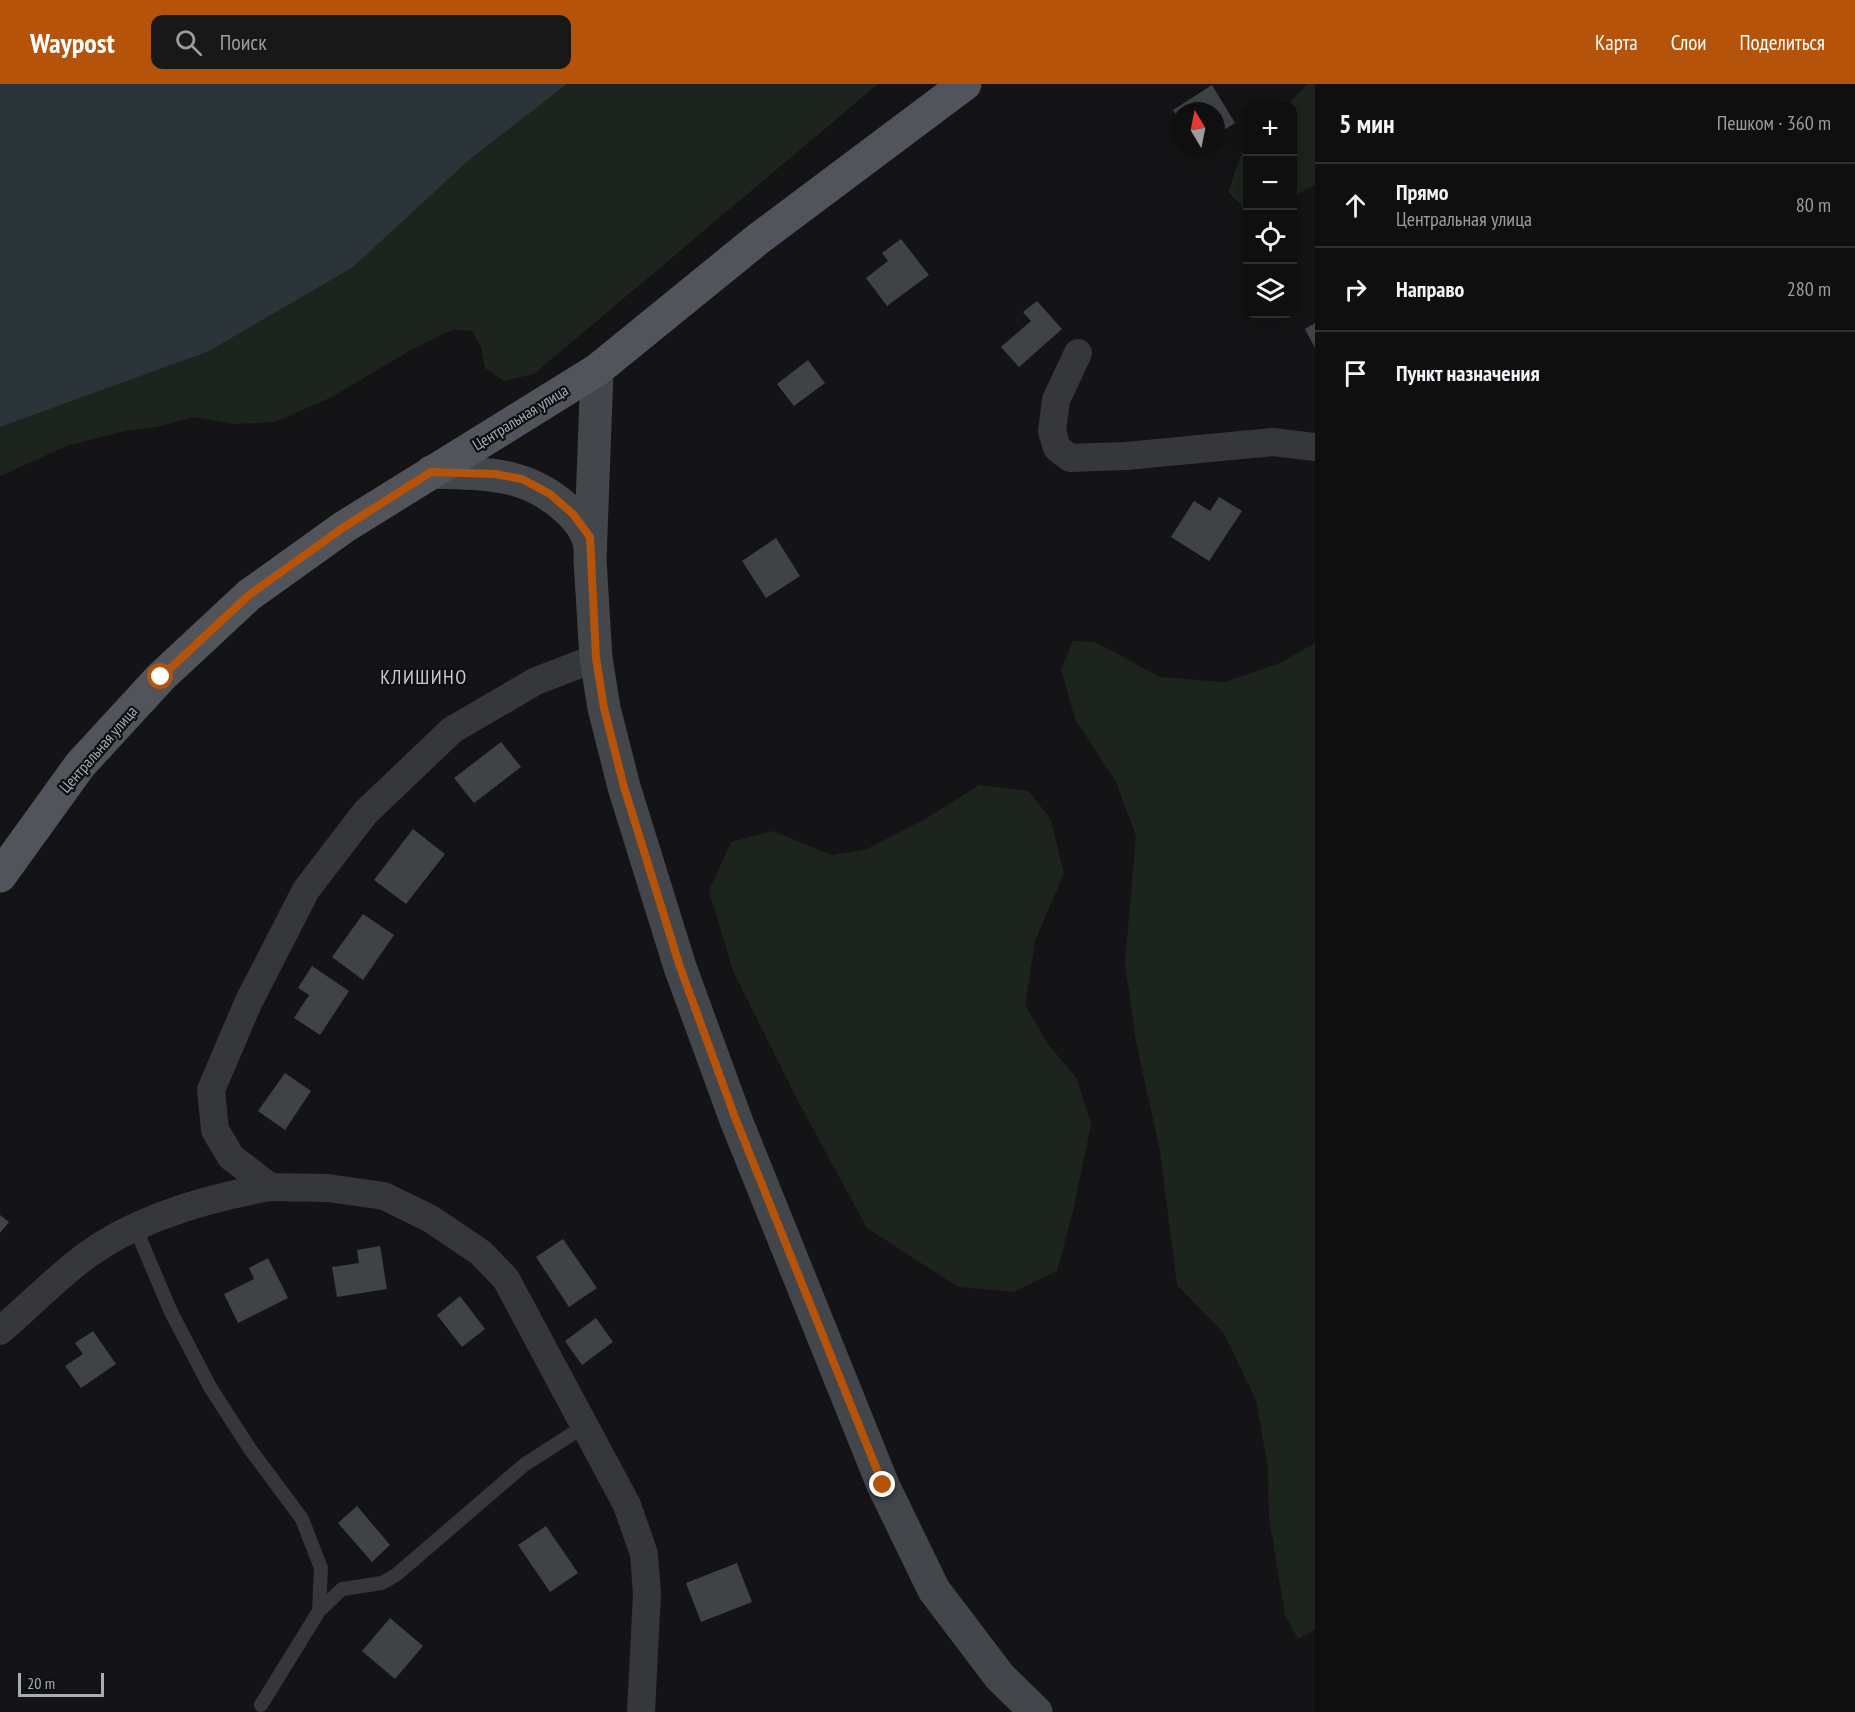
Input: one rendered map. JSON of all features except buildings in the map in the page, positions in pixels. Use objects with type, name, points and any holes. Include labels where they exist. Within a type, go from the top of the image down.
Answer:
[{"type":"main road","name":"Центральная улица","points":[[0,876],[81,765],[161,677],[249,595],[344,527],[597,370],[758,239],[965,84]]},
{"type":"main road","points":[[590,560],[597,370]]},
{"type":"main road","points":[[431,472],[495,474],[522,479],[550,494],[573,514],[590,537],[596,658],[604,708],[624,787],[680,967],[736,1120],[883,1485],[934,1590],[1000,1677],[1036,1712]]},
{"type":"street","points":[[1078,353],[1056,400],[1052,431],[1057,448],[1070,458],[1125,456],[1273,442],[1315,447]]},
{"type":"street","points":[[270,1187],[231,1157],[215,1130],[211,1090],[248,1003],[306,890],[365,813],[452,730],[536,681],[596,658]]},
{"type":"street","points":[[0,1331],[87,1255],[135,1227],[230,1194],[270,1187],[328,1188],[384,1196],[431,1219],[482,1253],[506,1279],[627,1505],[644,1554],[647,1594],[641,1712]]},
{"type":"lane","points":[[135,1227],[171,1312],[210,1388],[250,1449],[302,1519],[321,1568],[319,1611]]},
{"type":"lane","points":[[261,1705],[319,1611],[342,1588],[382,1583],[396,1575],[524,1465],[586,1425]]},
{"type":"shaded area","points":[[0,84],[567,84],[470,159],[353,267],[207,352],[0,427]]},
{"type":"shaded area","points":[[567,84],[878,84],[534,374],[504,381],[485,368],[481,347],[472,331],[454,329],[409,351],[332,397],[275,422],[233,424],[194,417],[67,446],[0,476],[0,427],[207,352]]},
{"type":"shaded area","points":[[1307,84],[1315,84],[1315,185],[1297,194],[1297,102],[1290,102]]},
{"type":"shaded area","points":[[1243,151],[1243,207],[1228,192]]},
{"type":"shaded area","points":[[1073,641],[1095,642],[1160,677],[1225,682],[1280,663],[1315,643],[1315,1630],[1298,1639],[1285,1615],[1269,1517],[1268,1468],[1256,1400],[1223,1332],[1177,1285],[1160,1151],[1136,1042],[1125,963],[1136,836],[1116,782],[1075,719],[1061,669]]},
{"type":"shaded area","points":[[979,785],[1029,791],[1051,820],[1064,873],[1035,941],[1025,1005],[1048,1044],[1077,1079],[1091,1124],[1074,1207],[1057,1271],[1014,1292],[958,1287],[867,1228],[799,1103],[733,971],[709,891],[731,842],[773,831],[832,855],[867,849],[927,818]]},
{"type":"district","name":"КЛИШИНО","points":[[424,677]]},
{"type":"route","points":[[161,677],[249,595],[344,527],[431,472],[495,474],[522,479],[550,494],[573,514],[590,537],[596,658],[604,708],[624,787],[680,967],[736,1120],[883,1485]]}]
